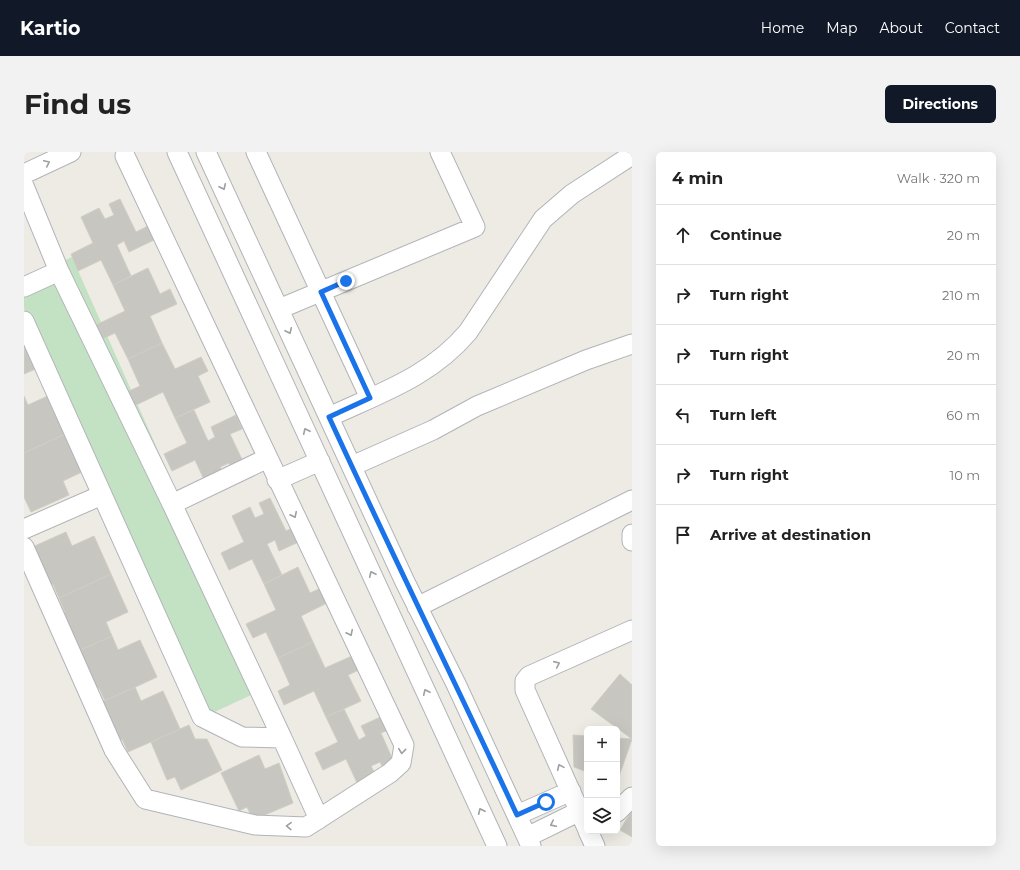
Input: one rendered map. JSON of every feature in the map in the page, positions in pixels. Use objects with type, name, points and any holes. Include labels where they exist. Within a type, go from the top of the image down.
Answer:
[{"type":"street","points":[[24,174],[71,152]]},
{"type":"street","points":[[177,152],[497,846]]},
{"type":"street","points":[[206,152],[418,608],[443,661],[456,684],[529,841],[584,832]]},
{"type":"street","points":[[256,152],[370,398]]},
{"type":"street","points":[[279,309],[475,227],[440,152]]},
{"type":"street","points":[[24,547],[114,750],[145,799],[255,825],[306,827],[390,773],[401,763],[404,745],[277,480],[127,153]]},
{"type":"street","points":[[329,417],[413,378],[438,362],[454,349],[468,332],[543,219],[572,194],[632,155]]},
{"type":"street","points":[[24,186],[59,271],[172,504],[319,819]]},
{"type":"street","points":[[24,287],[59,271]]},
{"type":"street","points":[[24,321],[202,717],[242,736],[282,738]]},
{"type":"street","points":[[352,466],[433,430],[477,406],[586,360],[632,344]]},
{"type":"street","points":[[172,504],[268,458]]},
{"type":"street","points":[[277,480],[320,461]]},
{"type":"street","points":[[24,529],[102,495]]},
{"type":"street","points":[[418,608],[632,500]]},
{"type":"street","points":[[632,534],[632,541]]},
{"type":"street","points":[[584,818],[525,690],[524,681],[529,676],[632,630]]},
{"type":"street","points":[[418,673],[443,661]]},
{"type":"street","points":[[517,815],[571,791]]},
{"type":"street","points":[[620,809],[632,797]]},
{"type":"green space","points":[[72,257],[264,689],[206,716],[24,308],[24,279]]},
{"type":"building","points":[[120,199],[136,232],[148,226],[154,240],[129,252],[124,241],[117,245],[131,276],[113,285],[101,260],[78,271],[71,254],[93,243],[81,217],[99,208],[105,219],[114,215],[109,204]]},
{"type":"building","points":[[148,268],[160,294],[170,289],[177,304],[150,316],[162,343],[128,359],[115,333],[102,339],[96,325],[125,311],[113,285]]},
{"type":"building","points":[[24,337],[38,368],[24,374]]},
{"type":"building","points":[[162,343],[175,369],[201,357],[208,371],[198,376],[210,402],[175,418],[163,392],[134,406],[127,392],[140,386],[128,359]]},
{"type":"building","points":[[50,395],[67,433],[24,453],[24,396],[28,405]]},
{"type":"building","points":[[194,410],[208,441],[215,437],[211,427],[236,415],[242,429],[230,434],[246,468],[235,473],[229,463],[220,467],[225,477],[207,486],[195,460],[172,471],[164,454],[187,443],[175,418]]},
{"type":"building","points":[[67,433],[84,471],[63,481],[69,495],[31,512],[24,497],[24,453]]},
{"type":"building","points":[[270,498],[286,531],[298,525],[305,539],[279,551],[275,540],[267,544],[282,575],[264,584],[252,559],[229,570],[221,553],[244,542],[232,516],[250,507],[255,518],[264,514],[259,503]]},
{"type":"building","points":[[66,532],[72,546],[94,536],[111,574],[59,598],[53,584],[45,588],[28,549]]},
{"type":"building","points":[[298,567],[310,593],[321,588],[327,603],[301,616],[313,642],[278,658],[266,632],[253,638],[246,624],[276,610],[264,584]]},
{"type":"building","points":[[111,574],[128,612],[106,622],[112,636],[74,653],[57,615],[65,612],[59,598]]},
{"type":"building","points":[[112,636],[118,650],[140,640],[157,677],[105,701],[99,688],[91,691],[74,653]]},
{"type":"building","points":[[313,642],[325,668],[352,656],[359,670],[348,675],[361,701],[326,717],[314,691],[284,705],[278,691],[290,685],[278,658]]},
{"type":"building","points":[[620,674],[632,685],[632,739],[620,730],[620,726],[614,726],[591,709]]},
{"type":"building","points":[[135,687],[141,701],[163,691],[180,729],[128,752],[122,739],[114,742],[97,704]]},
{"type":"building","points":[[344,709],[359,740],[366,736],[361,726],[387,714],[393,728],[381,733],[396,767],[385,772],[380,762],[371,766],[376,776],[358,785],[346,759],[323,770],[315,753],[338,742],[326,717]]},
{"type":"building","points":[[189,725],[195,739],[207,739],[222,770],[181,790],[175,777],[167,780],[151,742]]},
{"type":"building","points":[[573,735],[584,736],[584,771],[574,767]]},
{"type":"building","points":[[620,738],[632,739],[620,773]]},
{"type":"building","points":[[259,755],[265,769],[279,763],[293,803],[253,820],[247,807],[239,811],[221,773]]},
{"type":"building","points":[[632,810],[632,837],[620,830]]},
{"type":"route","points":[[346,281],[321,292],[370,398],[329,417],[405,582],[443,661],[456,684],[517,815],[546,802]]}]
